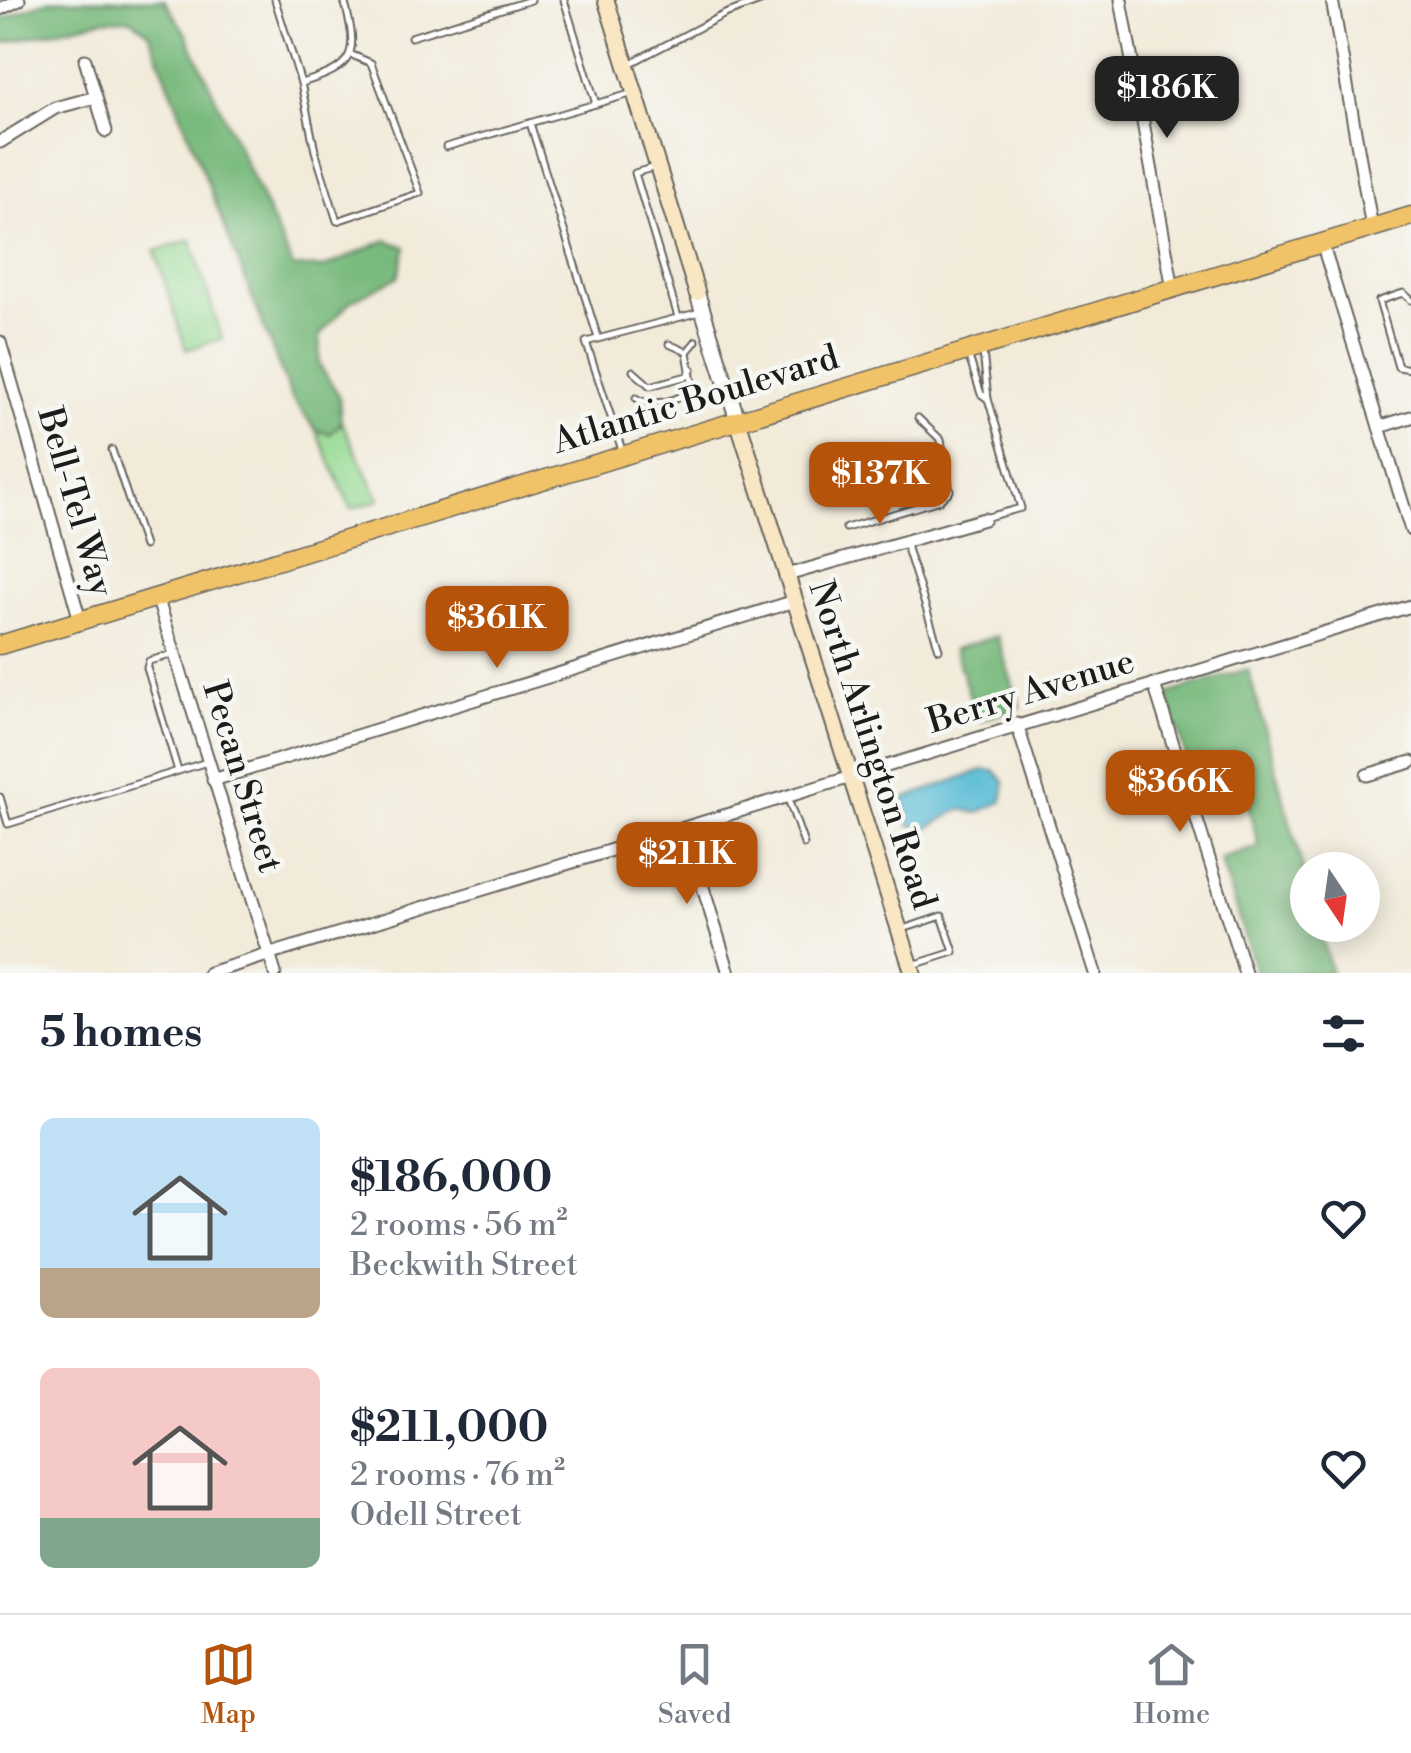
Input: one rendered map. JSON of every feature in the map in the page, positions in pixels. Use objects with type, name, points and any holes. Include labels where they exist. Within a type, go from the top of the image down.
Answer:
[{"type":"main road","points":[[606,0],[697,293]]},
{"type":"main road","name":"Atlantic Boulevard","points":[[0,645],[1411,216]]},
{"type":"main road","name":"North Arlington Road","points":[[738,421],[912,969]]},
{"type":"street","points":[[0,10],[19,0]]},
{"type":"street","points":[[1121,0],[1172,288]]},
{"type":"street","points":[[1332,0],[1372,228]]},
{"type":"street","points":[[85,60],[106,131]]},
{"type":"street","points":[[0,142],[55,108],[96,97]]},
{"type":"street","points":[[1322,242],[1411,530]]},
{"type":"street","points":[[697,293],[738,421]]},
{"type":"street","name":"Bell-Tel Way","points":[[0,342],[80,620]]},
{"type":"street","points":[[1379,427],[1411,417]]},
{"type":"street","points":[[786,575],[984,518]]},
{"type":"street","name":"Pecan Street","points":[[157,597],[274,973]]},
{"type":"street","points":[[213,780],[795,601]]},
{"type":"street","name":"Berry Avenue","points":[[209,973],[1411,606]]},
{"type":"street","points":[[1154,684],[1246,973]]},
{"type":"street","points":[[1018,724],[1095,973]]},
{"type":"street","points":[[1367,774],[1411,762]]},
{"type":"street","points":[[684,828],[729,973]]},
{"type":"lane","points":[[275,0],[337,221],[420,193],[371,62],[352,55]]},
{"type":"lane","points":[[301,83],[335,73],[352,55],[354,38],[344,0]]},
{"type":"lane","points":[[411,38],[530,0]]},
{"type":"lane","points":[[564,0],[596,104]]},
{"type":"lane","points":[[627,66],[725,14],[763,0]]},
{"type":"lane","points":[[446,148],[635,92]]},
{"type":"lane","points":[[530,123],[598,338]]},
{"type":"lane","points":[[658,166],[635,173],[678,317]]},
{"type":"lane","points":[[1411,300],[1403,293],[1379,301],[1398,368],[1411,370]]},
{"type":"lane","points":[[624,456],[586,342],[703,311]]},
{"type":"lane","points":[[687,352],[696,341]]},
{"type":"lane","points":[[636,398],[652,404],[690,394],[695,381],[687,352],[669,344]]},
{"type":"lane","points":[[974,349],[981,394],[988,399]]},
{"type":"lane","points":[[974,349],[1021,508],[984,518]]},
{"type":"lane","points":[[633,371],[650,386],[687,376],[692,369]]},
{"type":"lane","points":[[846,528],[940,500],[950,491],[941,440],[918,418]]},
{"type":"lane","points":[[112,450],[144,546]]},
{"type":"lane","points":[[904,541],[939,649]]},
{"type":"lane","points":[[174,654],[149,661],[147,668],[178,771]]},
{"type":"lane","points":[[0,797],[8,824],[208,762]]},
{"type":"lane","points":[[787,796],[804,844]]},
{"type":"lane","points":[[899,930],[942,916],[954,952],[912,969]]},
{"type":"green space","points":[[49,0],[164,0],[187,35],[293,267],[323,268],[386,240],[406,247],[398,277],[351,301],[320,335],[319,365],[339,395],[341,423],[330,434],[316,430],[291,397],[149,33],[131,19],[102,20],[0,44],[0,20]]},
{"type":"green space","points":[[191,240],[222,339],[186,350],[155,251]]},
{"type":"green space","points":[[342,423],[380,500],[351,509],[316,430],[330,434]]},
{"type":"green space","points":[[997,636],[1020,707],[978,721],[954,649]]},
{"type":"green space","points":[[1248,669],[1298,852],[1290,852],[1290,942],[1323,942],[1331,973],[1256,973],[1220,859],[1259,847],[1236,763],[1190,769],[1167,694]]},
{"type":"water","points":[[982,770],[995,771],[1005,782],[1002,802],[977,813],[961,809],[926,829],[909,825],[903,799]]}]
